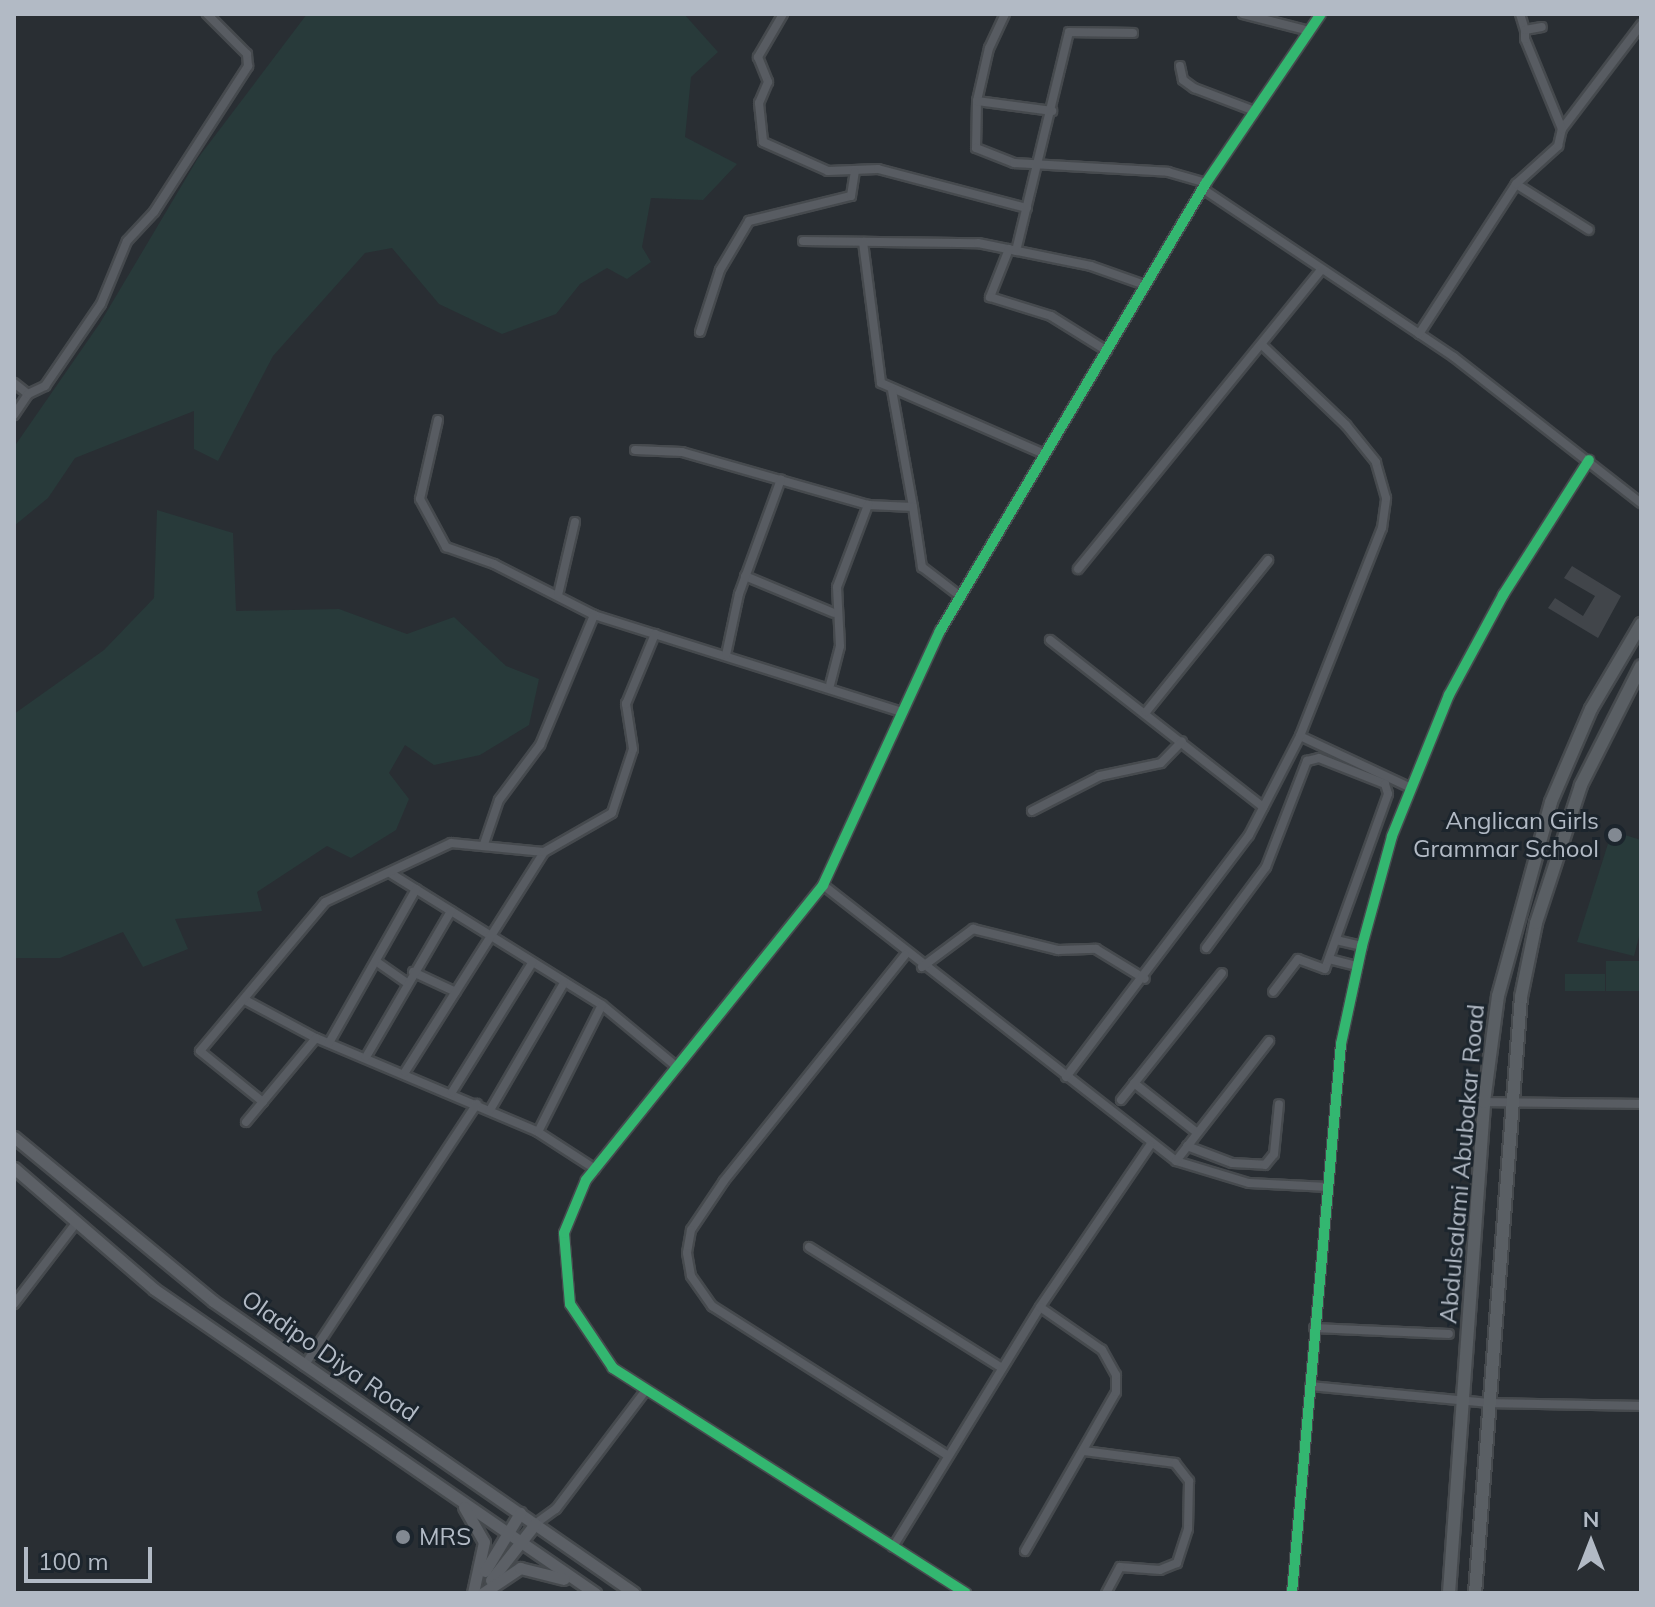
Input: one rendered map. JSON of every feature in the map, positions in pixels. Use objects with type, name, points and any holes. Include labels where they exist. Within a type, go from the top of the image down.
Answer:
[{"type":"main road","name":"Abdulsalami Abubakar Road","points":[[1449,1593],[1484,1102],[1498,996],[1529,869],[1591,709],[1641,624]]},
{"type":"main road","name":"Abdulsalami Abubakar Road","points":[[1475,1593],[1521,997],[1541,909],[1581,785],[1641,666]]},
{"type":"main road","name":"Oladipo Diya Road","points":[[14,1137],[184,1280],[634,1593]]},
{"type":"main road","name":"Oladipo Diya Road","points":[[14,1168],[154,1289],[593,1592]]},
{"type":"main road","points":[[441,1485],[480,1529],[484,1556],[473,1593]]},
{"type":"main road","points":[[473,1593],[520,1513]]},
{"type":"main road","points":[[482,1593],[535,1524]]},
{"type":"main road","points":[[482,1593],[508,1573],[529,1567],[593,1592]]},
{"type":"street","points":[[14,415],[28,394],[45,386],[101,304],[127,241],[154,212],[248,66],[247,54],[207,14]]},
{"type":"street","points":[[783,14],[758,57],[768,82],[759,98],[762,140],[828,171],[855,172]]},
{"type":"street","points":[[1005,14],[989,48],[977,101],[976,148],[1041,167],[1168,172],[1205,186],[1321,270],[1419,334],[1589,460],[1641,505]]},
{"type":"street","points":[[1243,14],[1306,30]]},
{"type":"street","points":[[966,1593],[646,1390],[598,1354],[578,1323],[565,1282],[567,1222],[595,1169],[823,885],[902,712],[960,596],[1252,110],[1306,30],[1321,14]]},
{"type":"street","points":[[1520,14],[1531,64],[1562,129]]},
{"type":"street","points":[[1419,334],[1516,184],[1558,146],[1562,129],[1641,25]]},
{"type":"street","points":[[1525,30],[1542,27]]},
{"type":"street","points":[[1107,351],[1051,316],[990,297],[1012,250],[1041,167],[1069,32],[1133,33]]},
{"type":"street","points":[[1180,66],[1183,80],[1194,88],[1252,110]]},
{"type":"street","points":[[977,101],[1052,111]]},
{"type":"street","points":[[700,332],[720,270],[749,221],[851,196],[859,166],[1027,208]]},
{"type":"street","points":[[1516,184],[1589,230]]},
{"type":"street","points":[[803,241],[863,242],[921,238],[1012,250],[1145,285]]},
{"type":"street","points":[[863,242],[880,381],[892,390],[1044,454]]},
{"type":"street","points":[[1078,569],[1263,346],[1321,270]]},
{"type":"street","points":[[1066,1077],[1216,885],[1263,807],[1300,736],[1372,562],[1386,498],[1376,462],[1346,425],[1263,346]]},
{"type":"street","points":[[14,383],[28,394]]},
{"type":"street","points":[[892,390],[922,567],[960,596]]},
{"type":"street","points":[[438,420],[420,499],[443,545],[558,595],[594,615],[830,685],[902,712]]},
{"type":"street","points":[[635,450],[682,452],[868,505],[913,507]]},
{"type":"street","points":[[1292,1593],[1342,1032],[1362,946],[1409,787],[1496,607],[1589,460]]},
{"type":"street","points":[[726,655],[745,576],[781,479]]},
{"type":"street","points":[[830,685],[840,646],[834,613],[840,578],[868,505]]},
{"type":"street","points":[[558,595],[575,522]]},
{"type":"street","points":[[1146,712],[1268,560]]},
{"type":"street","points":[[745,576],[834,613]]},
{"type":"street","points":[[484,844],[499,800],[540,745],[594,615]]},
{"type":"street","points":[[263,1102],[200,1051],[325,902],[350,885],[390,873],[451,843],[544,852],[579,837],[619,802],[633,749],[626,704],[655,634]]},
{"type":"street","points":[[1050,640],[1146,712],[1263,807]]},
{"type":"street","points":[[1300,736],[1409,787]]},
{"type":"street","points":[[1032,811],[1100,776],[1161,763],[1182,741]]},
{"type":"street","points":[[1206,948],[1266,867],[1312,758],[1388,788],[1325,969],[1298,959],[1273,992]]},
{"type":"street","points":[[405,1072],[544,852]]},
{"type":"street","points":[[390,873],[602,1005],[677,1067]]},
{"type":"street","points":[[823,885],[905,955],[1150,1145],[1176,1161],[1249,1183],[1328,1187]]},
{"type":"street","points":[[329,1043],[416,889]]},
{"type":"street","points":[[366,1057],[406,982],[451,911]]},
{"type":"street","points":[[922,967],[973,929],[1058,950],[1096,949],[1145,979]]},
{"type":"street","points":[[1336,940],[1362,946]]},
{"type":"street","points":[[905,955],[724,1181],[691,1230],[687,1253],[691,1276],[712,1306],[947,1455]]},
{"type":"street","points":[[1329,959],[1357,966]]},
{"type":"street","points":[[377,962],[406,982]]},
{"type":"street","points":[[452,1092],[532,963]]},
{"type":"street","points":[[413,972],[456,992]]},
{"type":"street","points":[[1121,1100],[1222,973]]},
{"type":"street","points":[[490,1110],[564,983]]},
{"type":"street","points":[[245,1000],[316,1038],[405,1072],[538,1132],[595,1169]]},
{"type":"street","points":[[538,1132],[602,1005]]},
{"type":"street","points":[[246,1122],[316,1038]]},
{"type":"street","points":[[1176,1161],[1269,1041]]},
{"type":"street","points":[[1134,1083],[1196,1132]]},
{"type":"street","points":[[1484,1102],[1512,1107],[1641,1104]]},
{"type":"street","points":[[304,1366],[477,1104]]},
{"type":"street","points":[[1187,1146],[1232,1163],[1265,1165],[1274,1154],[1279,1104]]},
{"type":"street","points":[[893,1547],[1040,1307],[1150,1145]]},
{"type":"street","points":[[14,1304],[77,1222]]},
{"type":"street","points":[[809,1247],[1002,1368]]},
{"type":"street","points":[[1025,1551],[1112,1402],[1116,1375],[1087,1336],[1040,1307]]},
{"type":"street","points":[[1314,1328],[1449,1334]]},
{"type":"street","points":[[1310,1386],[1489,1403],[1641,1406]]},
{"type":"street","points":[[535,1524],[556,1509],[646,1390]]},
{"type":"street","points":[[1084,1451],[1175,1463],[1189,1481],[1188,1529],[1177,1563],[1160,1570],[1120,1567],[1106,1593]]},
{"type":"shaded area","points":[[307,14],[684,14],[718,52],[691,77],[685,137],[737,164],[703,200],[651,198],[642,247],[651,262],[627,279],[607,268],[580,284],[556,314],[502,334],[439,304],[392,248],[365,253],[273,356],[218,461],[194,449],[194,411],[75,458],[48,498],[14,526],[14,447],[100,323],[198,158]]},
{"type":"shaded area","points":[[157,510],[233,533],[236,611],[339,609],[407,634],[454,617],[506,666],[539,679],[529,725],[480,755],[434,765],[405,745],[389,773],[409,799],[396,830],[351,858],[327,846],[257,892],[262,911],[175,919],[188,949],[143,967],[123,932],[60,958],[14,958],[14,714],[104,650],[154,598]]},
{"type":"shaded area","points":[[1612,831],[1641,840],[1641,929],[1634,956],[1577,942]]},
{"type":"shaded area","points":[[1606,961],[1641,961],[1641,991],[1606,991]]},
{"type":"shaded area","points":[[1565,974],[1605,974],[1605,991],[1565,991]]},
{"type":"building","points":[[1572,566],[1621,596],[1598,638],[1548,608],[1555,598],[1583,616],[1595,596],[1564,578]]},
{"type":"cycle path","points":[[966,1593],[613,1368],[570,1304],[564,1233],[586,1180],[823,885],[940,631],[1206,183],[1321,14]]},
{"type":"cycle path","points":[[1292,1593],[1341,1044],[1362,946],[1392,836],[1449,695],[1503,595],[1589,460]]},
{"type":"place","name":"Anglican Girls Grammar School","points":[[1615,835]]},
{"type":"place","name":"MRS","points":[[403,1537]]}]
